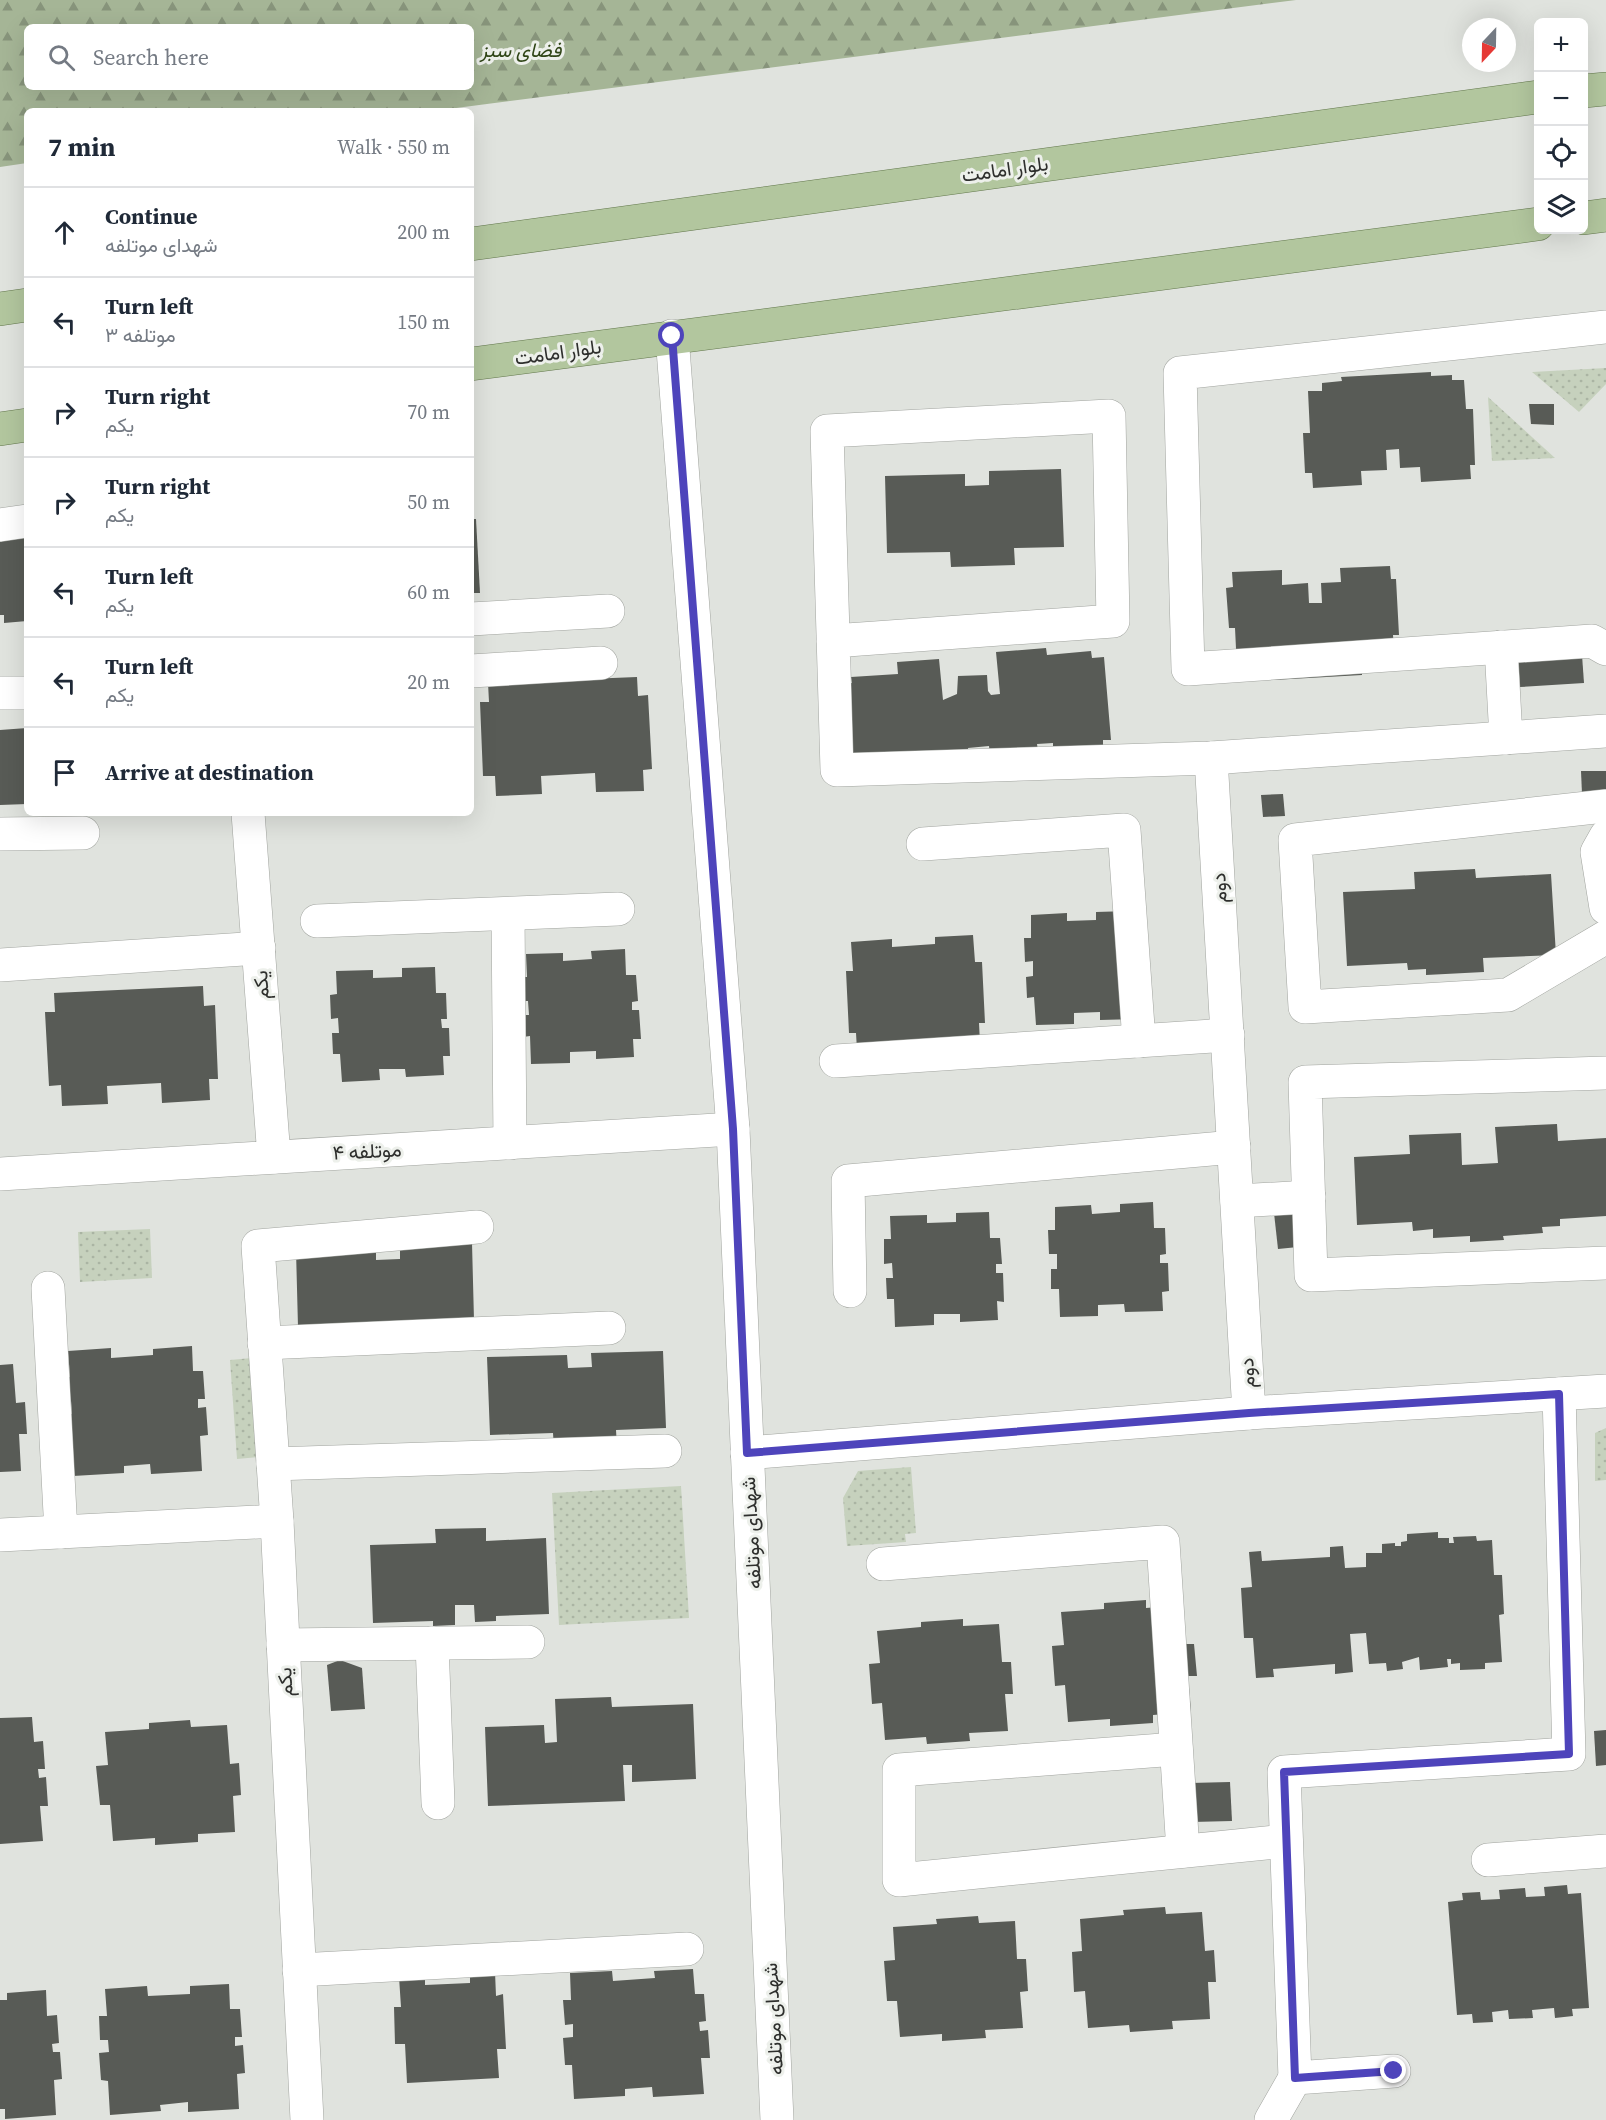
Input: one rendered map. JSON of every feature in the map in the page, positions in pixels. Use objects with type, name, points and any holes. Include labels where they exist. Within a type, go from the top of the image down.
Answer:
[{"type":"main road","points":[[1588,91],[1606,89]]},
{"type":"main road","name":"بلوار امامت","points":[[474,244],[1534,98]]},
{"type":"main road","points":[[1588,217],[1606,215]]},
{"type":"main road","name":"بلوار امامت","points":[[474,364],[1534,225]]},
{"type":"main road","points":[[0,309],[24,305]]},
{"type":"main road","points":[[0,429],[24,425]]},
{"type":"street","points":[[1606,327],[1180,373],[1188,669],[1592,641],[1606,649]]},
{"type":"street","name":"شهدای موتلفه","points":[[672,336],[733,1129],[777,2120]]},
{"type":"street","points":[[833,641],[1113,621],[1109,416],[827,431],[833,641],[837,770],[1211,758],[1606,731]]},
{"type":"street","points":[[0,525],[24,521]]},
{"type":"street","points":[[474,619],[608,611]]},
{"type":"street","points":[[1501,647],[1506,738]]},
{"type":"street","points":[[474,671],[601,663]]},
{"type":"street","points":[[0,693],[24,693]]},
{"type":"street","name":"دوم","points":[[1211,758],[1249,1413]]},
{"type":"street","points":[[1606,806],[1295,840],[1305,1006],[1508,995],[1606,938]]},
{"type":"street","name":"یکم","points":[[249,816],[274,1157]]},
{"type":"street","points":[[923,844],[1124,830],[1139,1041]]},
{"type":"street","points":[[0,834],[83,833]]},
{"type":"street","points":[[1606,836],[1597,852],[1606,908]]},
{"type":"street","points":[[317,921],[618,909]]},
{"type":"street","points":[[508,914],[510,1143]]},
{"type":"street","points":[[0,965],[258,948]]},
{"type":"street","points":[[836,1061],[1228,1035]]},
{"type":"street","points":[[1606,1073],[1305,1082],[1311,1275],[1606,1263]]},
{"type":"street","name":"موتلفه ۴","points":[[0,1174],[733,1129]]},
{"type":"street","points":[[850,1291],[848,1181],[1234,1147]]},
{"type":"street","points":[[1237,1201],[1309,1197]]},
{"type":"street","name":"یکم","points":[[307,2120],[277,1521],[258,1246],[477,1227]]},
{"type":"street","points":[[48,1288],[61,1532]]},
{"type":"street","points":[[264,1343],[609,1328]]},
{"type":"street","points":[[747,1453],[1249,1413],[1606,1391]]},
{"type":"street","points":[[1271,2120],[1295,2078],[1284,1772],[1569,1754],[1559,1394]]},
{"type":"street","points":[[273,1464],[665,1451]]},
{"type":"street","points":[[0,1535],[277,1521]]},
{"type":"street","points":[[883,1564],[1163,1542],[1183,1851]]},
{"type":"street","points":[[283,1646],[528,1641]]},
{"type":"street","points":[[432,1643],[438,1803]]},
{"type":"street","points":[[1176,1749],[900,1770],[899,1880],[1286,1841]]},
{"type":"street","points":[[1488,1860],[1606,1851]]},
{"type":"street","points":[[299,1970],[687,1949]]},
{"type":"street","points":[[1295,2078],[1394,2071]]},
{"type":"green space","name":"فضای سبز","points":[[0,0],[1296,0],[456,108],[24,108],[24,163],[0,167]]},
{"type":"green space","points":[[1606,368],[1606,384],[1579,412],[1532,372]]},
{"type":"green space","points":[[1488,397],[1555,458],[1492,461]]},
{"type":"green space","points":[[150,1229],[152,1278],[80,1282],[78,1232]]},
{"type":"green space","points":[[252,1358],[259,1457],[237,1459],[230,1360]]},
{"type":"green space","points":[[1606,1428],[1606,1480],[1595,1481],[1595,1433]]},
{"type":"green space","points":[[911,1467],[916,1533],[905,1534],[906,1542],[847,1546],[843,1498],[858,1471]]},
{"type":"green space","points":[[681,1486],[689,1618],[559,1625],[552,1493]]},
{"type":"building","points":[[1431,372],[1431,376],[1452,375],[1452,380],[1464,380],[1466,409],[1473,409],[1475,465],[1470,465],[1471,479],[1421,482],[1420,467],[1400,468],[1399,449],[1386,450],[1387,470],[1361,471],[1362,485],[1313,488],[1312,473],[1305,473],[1303,433],[1310,433],[1308,391],[1322,391],[1322,383],[1342,381],[1341,377]]},
{"type":"building","points":[[1529,404],[1554,404],[1554,425],[1531,424]]},
{"type":"building","points":[[1061,469],[1064,547],[1014,548],[1015,565],[951,567],[950,552],[887,553],[885,476],[965,474],[965,486],[989,485],[989,471]]},
{"type":"building","points":[[474,519],[476,519],[480,593],[474,593]]},
{"type":"building","points":[[24,537],[24,621],[4,623],[4,615],[0,615],[0,538]]},
{"type":"building","points":[[1390,566],[1391,579],[1396,579],[1399,635],[1393,635],[1395,664],[1362,672],[1362,675],[1273,680],[1272,675],[1237,669],[1235,628],[1229,628],[1226,588],[1233,587],[1232,572],[1282,570],[1282,585],[1308,583],[1309,603],[1322,603],[1321,583],[1341,582],[1340,568]]},
{"type":"building","points":[[1046,648],[1047,655],[1091,651],[1092,658],[1104,657],[1111,740],[1103,740],[1103,745],[1053,749],[1053,743],[1037,744],[1038,751],[990,755],[989,746],[968,748],[969,755],[847,762],[841,684],[852,683],[851,677],[898,674],[897,662],[939,659],[943,700],[957,694],[958,676],[987,675],[988,691],[991,695],[1000,694],[996,652]]},
{"type":"building","points":[[1582,655],[1584,683],[1520,687],[1518,658]]},
{"type":"building","points":[[637,677],[638,696],[648,695],[652,769],[643,770],[644,791],[596,792],[595,773],[541,776],[542,794],[496,796],[495,776],[483,776],[480,702],[489,702],[488,683]]},
{"type":"building","points":[[24,728],[24,804],[0,805],[0,730]]},
{"type":"building","points":[[1581,771],[1606,771],[1606,793],[1582,794]]},
{"type":"building","points":[[1283,794],[1285,816],[1263,817],[1261,795]]},
{"type":"building","points":[[1475,869],[1476,878],[1551,874],[1556,955],[1483,958],[1484,972],[1426,975],[1426,969],[1408,970],[1407,963],[1347,966],[1343,892],[1415,889],[1414,872]]},
{"type":"building","points":[[1129,911],[1138,1019],[1100,1020],[1100,1012],[1074,1013],[1074,1024],[1036,1025],[1034,997],[1027,998],[1026,977],[1033,976],[1033,961],[1025,962],[1024,938],[1031,938],[1031,915],[1067,913],[1067,921],[1096,920],[1096,912]]},
{"type":"building","points":[[973,935],[975,962],[982,962],[985,1023],[979,1023],[980,1043],[857,1050],[856,1033],[849,1033],[846,971],[853,971],[851,942],[892,939],[892,947],[935,944],[935,937]]},
{"type":"building","points":[[625,949],[626,975],[636,975],[638,1001],[632,1002],[632,1010],[639,1010],[641,1039],[633,1039],[634,1057],[596,1059],[596,1051],[570,1052],[570,1063],[531,1064],[530,1036],[523,1037],[522,1015],[529,1015],[528,1001],[520,1001],[519,977],[527,977],[526,954],[563,953],[563,961],[592,959],[591,951]]},
{"type":"building","points":[[435,967],[436,993],[446,993],[447,1019],[441,1019],[442,1028],[449,1028],[450,1056],[443,1056],[444,1075],[406,1077],[405,1069],[379,1069],[380,1080],[342,1082],[340,1054],[333,1054],[332,1033],[339,1033],[338,1018],[331,1019],[330,995],[337,994],[336,971],[373,970],[373,978],[402,977],[402,968]]},
{"type":"building","points":[[203,986],[204,1006],[215,1005],[218,1079],[209,1079],[210,1100],[162,1103],[161,1083],[107,1086],[108,1104],[62,1106],[61,1085],[49,1086],[45,1012],[55,1012],[54,993]]},
{"type":"building","points":[[1557,1124],[1558,1141],[1606,1138],[1606,1216],[1560,1219],[1560,1226],[1542,1227],[1543,1233],[1503,1236],[1504,1240],[1470,1242],[1470,1236],[1433,1238],[1433,1229],[1413,1231],[1412,1222],[1357,1225],[1354,1157],[1410,1154],[1409,1135],[1461,1133],[1462,1165],[1498,1163],[1495,1127]]},
{"type":"building","points":[[1153,1202],[1154,1228],[1165,1228],[1166,1254],[1160,1255],[1160,1263],[1168,1263],[1169,1291],[1162,1292],[1163,1311],[1125,1312],[1124,1304],[1098,1305],[1098,1316],[1060,1317],[1059,1289],[1051,1289],[1051,1269],[1057,1269],[1057,1254],[1049,1254],[1048,1230],[1055,1230],[1055,1207],[1091,1205],[1092,1214],[1120,1212],[1120,1204]]},
{"type":"building","points":[[1294,1211],[1298,1247],[1278,1249],[1274,1213]]},
{"type":"building","points":[[989,1212],[990,1238],[1000,1238],[1002,1264],[996,1264],[996,1273],[1003,1273],[1004,1302],[997,1301],[998,1320],[960,1322],[960,1314],[934,1314],[934,1325],[895,1327],[894,1299],[887,1299],[886,1278],[893,1278],[892,1263],[884,1264],[884,1239],[891,1239],[890,1216],[927,1215],[927,1223],[956,1222],[956,1213]]},
{"type":"building","points":[[472,1243],[474,1320],[298,1327],[296,1250],[376,1247],[376,1260],[400,1259],[400,1245]]},
{"type":"building","points":[[192,1346],[193,1371],[203,1371],[205,1399],[198,1399],[198,1408],[206,1407],[208,1435],[200,1436],[202,1471],[151,1474],[150,1464],[124,1466],[124,1473],[73,1476],[62,1415],[72,1414],[71,1401],[63,1402],[62,1378],[70,1377],[68,1351],[111,1348],[111,1358],[153,1355],[153,1349]]},
{"type":"building","points":[[663,1351],[666,1428],[616,1430],[617,1447],[554,1449],[553,1433],[490,1435],[487,1357],[567,1355],[568,1368],[592,1367],[591,1353]]},
{"type":"building","points":[[13,1364],[16,1403],[25,1402],[27,1434],[19,1434],[21,1471],[0,1472],[0,1365]]},
{"type":"building","points":[[486,1528],[486,1541],[546,1538],[549,1614],[496,1616],[496,1621],[475,1622],[474,1605],[455,1605],[455,1625],[433,1626],[433,1621],[373,1623],[370,1545],[436,1543],[435,1529]]},
{"type":"building","points":[[1438,1532],[1438,1538],[1449,1538],[1449,1543],[1454,1543],[1453,1537],[1476,1536],[1477,1541],[1492,1540],[1494,1575],[1502,1575],[1504,1614],[1499,1615],[1502,1662],[1485,1663],[1485,1669],[1460,1670],[1460,1663],[1451,1664],[1451,1659],[1447,1659],[1448,1667],[1420,1670],[1419,1657],[1402,1662],[1403,1669],[1387,1671],[1386,1663],[1369,1664],[1366,1633],[1350,1634],[1353,1672],[1335,1674],[1335,1664],[1273,1669],[1274,1677],[1256,1678],[1253,1638],[1244,1638],[1241,1588],[1252,1587],[1249,1552],[1261,1551],[1262,1561],[1330,1557],[1330,1547],[1343,1546],[1345,1568],[1366,1567],[1366,1553],[1382,1553],[1382,1544],[1395,1543],[1395,1546],[1401,1546],[1401,1542],[1407,1541],[1407,1534]]},
{"type":"building","points":[[1146,1600],[1146,1608],[1182,1605],[1185,1644],[1194,1644],[1197,1676],[1188,1676],[1191,1712],[1153,1715],[1153,1723],[1110,1726],[1110,1719],[1068,1722],[1065,1685],[1055,1686],[1052,1646],[1064,1645],[1061,1612],[1104,1609],[1104,1603]]},
{"type":"building","points":[[963,1619],[963,1626],[999,1624],[1002,1662],[1011,1662],[1013,1694],[1005,1694],[1008,1731],[969,1733],[970,1741],[927,1744],[926,1737],[885,1740],[882,1703],[872,1704],[869,1664],[880,1663],[877,1631],[921,1627],[921,1622]]},
{"type":"building","points":[[340,1660],[362,1668],[365,1709],[331,1711],[327,1665]]},
{"type":"building","points":[[611,1697],[612,1707],[693,1704],[696,1779],[632,1782],[632,1765],[623,1765],[625,1801],[488,1806],[485,1727],[544,1725],[545,1743],[557,1742],[555,1699]]},
{"type":"building","points":[[32,1717],[34,1742],[43,1741],[45,1769],[38,1769],[39,1778],[46,1777],[48,1806],[40,1806],[43,1841],[0,1844],[0,1718]]},
{"type":"building","points":[[190,1720],[191,1727],[227,1725],[230,1764],[239,1763],[241,1795],[233,1796],[235,1832],[198,1834],[198,1842],[155,1845],[155,1838],[113,1841],[110,1805],[100,1805],[96,1766],[108,1765],[105,1732],[149,1729],[149,1723]]},
{"type":"building","points":[[1606,1730],[1606,1765],[1596,1766],[1594,1731]]},
{"type":"building","points":[[1230,1782],[1232,1821],[1192,1822],[1190,1783]]},
{"type":"building","points":[[1567,1885],[1568,1894],[1581,1893],[1589,2008],[1572,2009],[1573,2016],[1555,2018],[1554,2008],[1532,2010],[1533,2018],[1509,2019],[1508,2010],[1492,2012],[1493,2022],[1473,2023],[1472,2014],[1457,2015],[1448,1902],[1463,1900],[1462,1893],[1480,1892],[1481,1900],[1500,1899],[1499,1890],[1525,1888],[1526,1897],[1545,1896],[1544,1887]]},
{"type":"building","points":[[1165,1907],[1166,1914],[1202,1912],[1205,1951],[1214,1950],[1216,1982],[1208,1982],[1210,2019],[1172,2021],[1173,2029],[1130,2032],[1129,2025],[1088,2028],[1085,1991],[1074,1992],[1072,1952],[1082,1951],[1080,1919],[1124,1915],[1123,1910]]},
{"type":"building","points":[[978,1916],[979,1923],[1015,1921],[1017,1959],[1026,1959],[1028,1991],[1020,1992],[1023,2028],[985,2030],[986,2038],[942,2041],[942,2034],[900,2037],[897,2001],[887,2001],[884,1961],[895,1960],[893,1927],[937,1924],[936,1919]]},
{"type":"building","points":[[693,1969],[695,1994],[704,1994],[706,2021],[699,2022],[700,2031],[708,2030],[710,2058],[701,2058],[704,2094],[653,2097],[652,2087],[625,2089],[625,2096],[574,2099],[572,2065],[565,2065],[563,2038],[573,2037],[573,2024],[565,2025],[563,2000],[571,2000],[570,1973],[612,1971],[613,1981],[655,1978],[654,1971]]},
{"type":"building","points":[[495,1972],[496,1996],[503,1994],[506,2049],[497,2049],[499,2078],[407,2083],[405,2044],[395,2044],[394,2007],[401,2007],[399,1977],[425,1976],[425,1985],[470,1983],[470,1973]]},
{"type":"building","points":[[229,1984],[230,2009],[240,2009],[242,2037],[235,2037],[235,2046],[243,2045],[245,2073],[237,2074],[239,2109],[188,2112],[188,2102],[160,2105],[161,2111],[110,2115],[108,2081],[101,2080],[99,2053],[109,2052],[108,2040],[100,2040],[99,2016],[107,2016],[105,1989],[147,1986],[148,1996],[190,1994],[190,1986]]},
{"type":"building","points":[[46,1990],[47,2016],[57,2015],[59,2043],[52,2044],[53,2052],[60,2052],[62,2079],[54,2080],[56,2115],[5,2119],[5,2109],[0,2109],[0,2000],[7,2000],[7,1993]]},
{"type":"route","points":[[672,336],[733,1129],[747,1453],[1249,1413],[1559,1394],[1569,1754],[1284,1772],[1295,2078],[1394,2071]]}]
